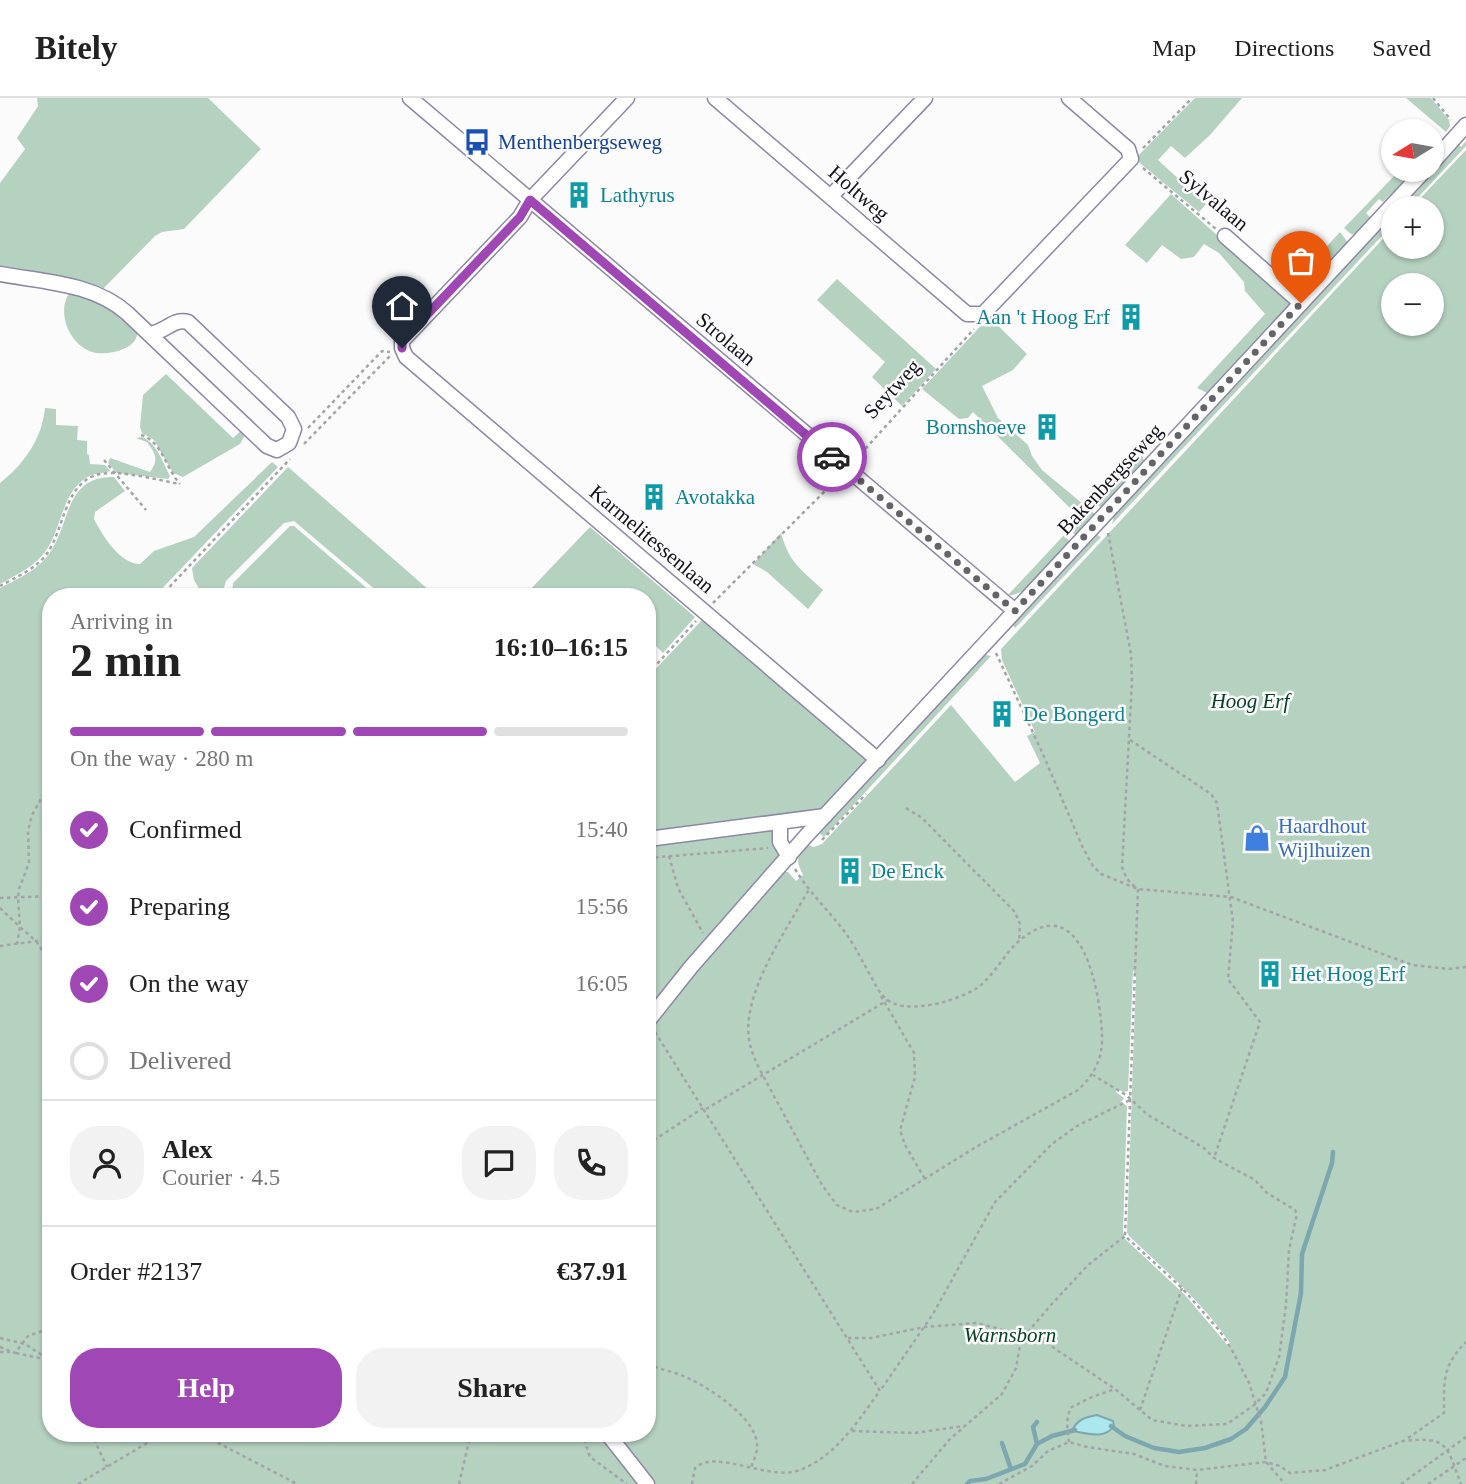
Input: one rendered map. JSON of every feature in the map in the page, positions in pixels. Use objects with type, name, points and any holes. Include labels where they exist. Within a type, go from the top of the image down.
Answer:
[{"type":"street","name":"Strolaan","points":[[410,98],[1015,611]]},
{"type":"street","points":[[530,200],[627,98]]},
{"type":"street","name":"Holtweg","points":[[715,98],[967,314],[980,315]]},
{"type":"street","points":[[831,196],[925,98]]},
{"type":"street","points":[[980,315],[1130,154],[1069,98]]},
{"type":"street","points":[[1444,150],[1466,125]]},
{"type":"street","name":"Bakenbergseweg","points":[[656,1011],[786,852],[825,816],[878,760],[1414,182]]},
{"type":"street","name":"Karmelitessenlaan","points":[[530,200],[520,217],[402,341],[406,357],[878,760]]},
{"type":"street","name":"Sylvalaan","points":[[1224,236],[1301,303]]},
{"type":"street","points":[[0,274],[100,294],[118,305],[267,446],[279,449],[289,443],[294,429],[288,417],[188,323],[175,322],[161,331],[149,334]]},
{"type":"street","points":[[656,838],[825,816]]},
{"type":"street","points":[[780,822],[780,842],[786,852]]},
{"type":"street","points":[[614,1442],[647,1484]]},
{"type":"path","points":[[1130,154],[1192,98]]},
{"type":"path","name":"Sylvalaan","points":[[1130,154],[1224,236]]},
{"type":"path","name":"Seytweg","points":[[709,608],[846,469],[974,329],[980,315]]},
{"type":"path","points":[[294,429],[309,428],[382,351],[392,353],[300,449]]},
{"type":"path","points":[[0,586],[36,564],[49,551],[68,505],[82,484],[99,474],[180,484],[171,474],[153,441],[141,435]]},
{"type":"path","points":[[168,588],[291,459]]},
{"type":"path","points":[[104,460],[146,510]]},
{"type":"path","points":[[1108,532],[1131,654],[1130,740],[1122,867],[1127,879],[1138,889],[1125,1236],[1182,1288],[1233,1350],[1249,1383],[1261,1421],[1266,1462],[1285,1484]]},
{"type":"path","points":[[656,665],[701,615]]},
{"type":"path","points":[[989,640],[1042,752],[1083,848],[1093,866],[1110,880],[1138,889],[1231,897],[1388,958],[1426,968],[1466,967]]},
{"type":"path","points":[[1130,740],[1211,794],[1220,814],[1233,922],[1228,979],[1260,1023],[1214,1157]]},
{"type":"path","points":[[17,944],[20,928],[18,898],[29,863],[28,831],[32,814],[42,797]]},
{"type":"path","points":[[906,808],[922,818],[1015,912],[1020,924],[1019,941]]},
{"type":"path","points":[[656,857],[786,852],[809,888],[845,933],[914,1053],[915,1077],[900,1130],[905,1145],[925,1179]]},
{"type":"path","points":[[669,856],[678,888],[710,945]]},
{"type":"path","points":[[656,1139],[705,1108],[762,1074],[886,1001],[915,1006],[953,1000],[978,987],[1019,941],[1034,931],[1053,926],[1073,936],[1084,952],[1095,978],[1101,1021],[1101,1054],[1093,1074],[1078,1090],[976,1147],[876,1209],[853,1212],[837,1205],[822,1185],[762,1074],[752,1052],[749,1037],[753,997],[809,888]]},
{"type":"path","points":[[0,898],[42,897]]},
{"type":"path","points":[[0,908],[42,950]]},
{"type":"path","points":[[0,946],[42,940]]},
{"type":"path","points":[[656,1033],[880,1391]]},
{"type":"path","points":[[848,1338],[872,1338],[924,1327],[976,1323],[1000,1329],[1021,1340],[1045,1342],[1115,1390],[1152,1420],[1205,1427],[1227,1424],[1255,1406],[1266,1392],[1279,1357],[1286,1305],[1289,1250],[1297,1214],[1292,1206],[1267,1193],[1255,1181],[1148,1115],[1093,1074]]},
{"type":"path","points":[[692,1484],[695,1468],[706,1462],[716,1461],[777,1473],[802,1470],[832,1449],[850,1431],[924,1327],[995,1202],[1052,1144],[1077,1126],[1130,1100]]},
{"type":"path","points":[[912,1484],[964,1426],[1002,1395],[1016,1368],[1021,1340],[1088,1265],[1125,1236]]},
{"type":"path","points":[[1140,1410],[1182,1288]]},
{"type":"path","points":[[15,1353],[28,1336],[42,1331]]},
{"type":"path","points":[[0,1338],[22,1343],[42,1355]]},
{"type":"path","points":[[999,1484],[1032,1466],[1048,1451],[1069,1442],[1134,1454],[1166,1466],[1197,1470],[1266,1462],[1280,1466],[1290,1473],[1325,1470],[1404,1441],[1444,1413],[1444,1375],[1452,1356],[1466,1342]]},
{"type":"path","points":[[0,1347],[15,1353]]},
{"type":"path","points":[[0,1352],[42,1358]]},
{"type":"path","points":[[656,1367],[708,1388],[751,1424],[757,1439],[757,1451],[751,1468]]},
{"type":"path","points":[[1069,1442],[1067,1422],[1070,1408],[1115,1390]]},
{"type":"path","points":[[850,1431],[915,1433],[964,1426]]},
{"type":"path","points":[[1401,1484],[1466,1437]]},
{"type":"path","points":[[1404,1441],[1437,1440],[1449,1451],[1461,1484]]},
{"type":"path","points":[[95,1442],[107,1467]]},
{"type":"path","points":[[78,1484],[149,1442]]},
{"type":"path","points":[[216,1442],[298,1484]]},
{"type":"path","points":[[459,1484],[469,1442]]},
{"type":"path","points":[[585,1442],[590,1457],[627,1484]]},
{"type":"path","points":[[1429,1484],[1466,1458]]},
{"type":"path","points":[[1196,1484],[1197,1470]]},
{"type":"green space","points":[[37,98],[208,98],[261,149],[184,229],[162,232],[155,236],[103,289],[0,269],[0,183],[25,149],[17,138],[38,106]]},
{"type":"green space","points":[[1195,98],[1242,98],[1210,135],[1185,158],[1171,146],[1158,160],[1206,204],[1199,212],[1135,159]]},
{"type":"green space","points":[[1406,98],[1431,98],[1449,120],[1450,126],[1446,132],[1444,119],[1431,119]]},
{"type":"green space","points":[[1466,141],[1466,146],[1444,170],[1444,160],[1458,144],[1461,147]]},
{"type":"green space","points":[[1466,150],[1466,1484],[0,1484],[0,588],[27,574],[45,559],[56,542],[77,493],[86,484],[114,477],[125,491],[95,512],[94,519],[119,554],[133,563],[140,564],[154,551],[194,537],[272,462],[278,467],[163,588],[42,588],[42,1442],[656,1442],[656,669],[703,619],[865,756],[868,763],[823,812],[782,820],[779,858],[783,872],[788,872],[796,881],[803,875],[798,859],[806,844],[814,847],[822,844],[951,705],[1015,782],[1040,763],[1027,736],[1035,732],[1002,660],[1001,649],[1381,241],[1381,259],[1444,259],[1444,196],[1422,196],[1436,182],[1444,182],[1444,173]],"holes":[[[1133,970],[1136,977],[1127,1232],[1207,1314],[1230,1343],[1229,1347],[1185,1295],[1125,1239],[1123,1232],[1127,1106],[1121,1102],[1124,1098],[1116,1089],[1128,1091]]]},
{"type":"green space","points":[[1388,182],[1403,182],[1393,196],[1381,196],[1381,200],[1379,199],[1366,213],[1372,219],[1357,234],[1351,234],[1344,228]]},
{"type":"green space","points":[[1423,182],[1432,182],[1419,196],[1409,196]]},
{"type":"green space","points":[[1171,194],[1291,301],[1292,305],[1209,394],[1197,388],[1265,314],[1245,291],[1244,282],[1219,253],[1204,244],[1194,257],[1181,259],[1162,245],[1147,263],[1125,245]]},
{"type":"green space","points":[[1381,227],[1381,237],[1112,524],[1115,512]]},
{"type":"green space","points":[[1340,232],[1349,244],[1300,296],[1289,288]]},
{"type":"green space","points":[[837,279],[936,369],[902,406],[872,377],[885,362],[817,300]]},
{"type":"green space","points":[[70,292],[105,303],[137,330],[134,341],[123,349],[102,353],[87,350],[79,344],[72,337],[65,319],[64,309]]},
{"type":"green space","points":[[989,317],[1027,354],[1013,370],[982,386],[998,418],[1028,445],[1042,470],[1095,514],[1077,536],[1068,529],[1079,517],[973,412],[968,418],[959,419],[922,389]]},
{"type":"green space","points":[[166,374],[233,438],[241,431],[245,435],[240,444],[183,477],[173,473],[154,440],[142,433],[140,427],[143,395]]},
{"type":"green space","points":[[45,408],[56,409],[56,425],[78,426],[77,440],[87,441],[90,464],[105,465],[110,471],[89,476],[80,483],[67,501],[45,552],[30,566],[0,584],[0,483],[17,468],[36,440]]},
{"type":"green space","points":[[142,437],[152,444],[159,454],[170,476],[168,479],[117,473],[108,463],[110,458],[150,472],[155,464],[155,457],[147,442],[136,438]]},
{"type":"green space","points":[[1140,452],[1145,462],[1102,508],[1093,502]]},
{"type":"green space","points":[[288,467],[427,588],[373,588],[294,521],[284,523],[226,581],[224,588],[199,588],[192,568]]},
{"type":"green space","points":[[290,526],[294,526],[366,588],[233,588],[233,583]]},
{"type":"green space","points":[[590,527],[695,617],[663,653],[656,646],[656,588],[532,588]]},
{"type":"green space","points":[[781,533],[792,559],[823,590],[808,609],[767,572],[753,564]]},
{"type":"green space","points":[[1095,534],[1101,537],[1015,628],[1011,623]]},
{"type":"green space","points":[[1064,535],[1071,543],[1050,567],[1025,590],[1008,595]]},
{"type":"green space","points":[[982,656],[991,656],[824,837],[818,832]]},
{"type":"water","points":[[1097,1415],[1113,1421],[1114,1426],[1100,1434],[1072,1431],[1079,1421]]},
{"type":"waterway","points":[[1111,1426],[1125,1436],[1154,1448],[1179,1452],[1205,1448],[1231,1439],[1246,1429],[1265,1407],[1285,1377],[1301,1293],[1302,1254],[1332,1163],[1333,1152]]},
{"type":"waterway","points":[[1037,1422],[1033,1427],[1037,1444]]},
{"type":"waterway","points":[[967,1484],[1025,1464],[1037,1444],[1052,1436],[1075,1430]]},
{"type":"waterway","points":[[1002,1443],[1011,1469]]},
{"type":"way so far","points":[[832,457],[1015,611],[1301,303]]},
{"type":"place","name":"Menthenbergseweg","points":[[477,142]]},
{"type":"place","name":"Lathyrus","points":[[579,195]]},
{"type":"place","name":"Aan 't Hoog Erf","points":[[1131,317]]},
{"type":"place","name":"Bornshoeve","points":[[1047,427]]},
{"type":"place","name":"Avotakka","points":[[654,497]]},
{"type":"place","name":"De Bongerd","points":[[1002,714]]},
{"type":"place","name":"Haardhout Wijlhuizen","points":[[1257,838]]},
{"type":"place","name":"De Enck","points":[[850,871]]},
{"type":"place","name":"Het Hoog Erf","points":[[1270,974]]},
{"type":"route","points":[[402,348],[402,341],[520,217],[530,200],[832,457]]},
{"type":"park label","name":"Hoog Erf","points":[[1250,701]]},
{"type":"park label","name":"Warnsborn","points":[[1010,1335]]}]
